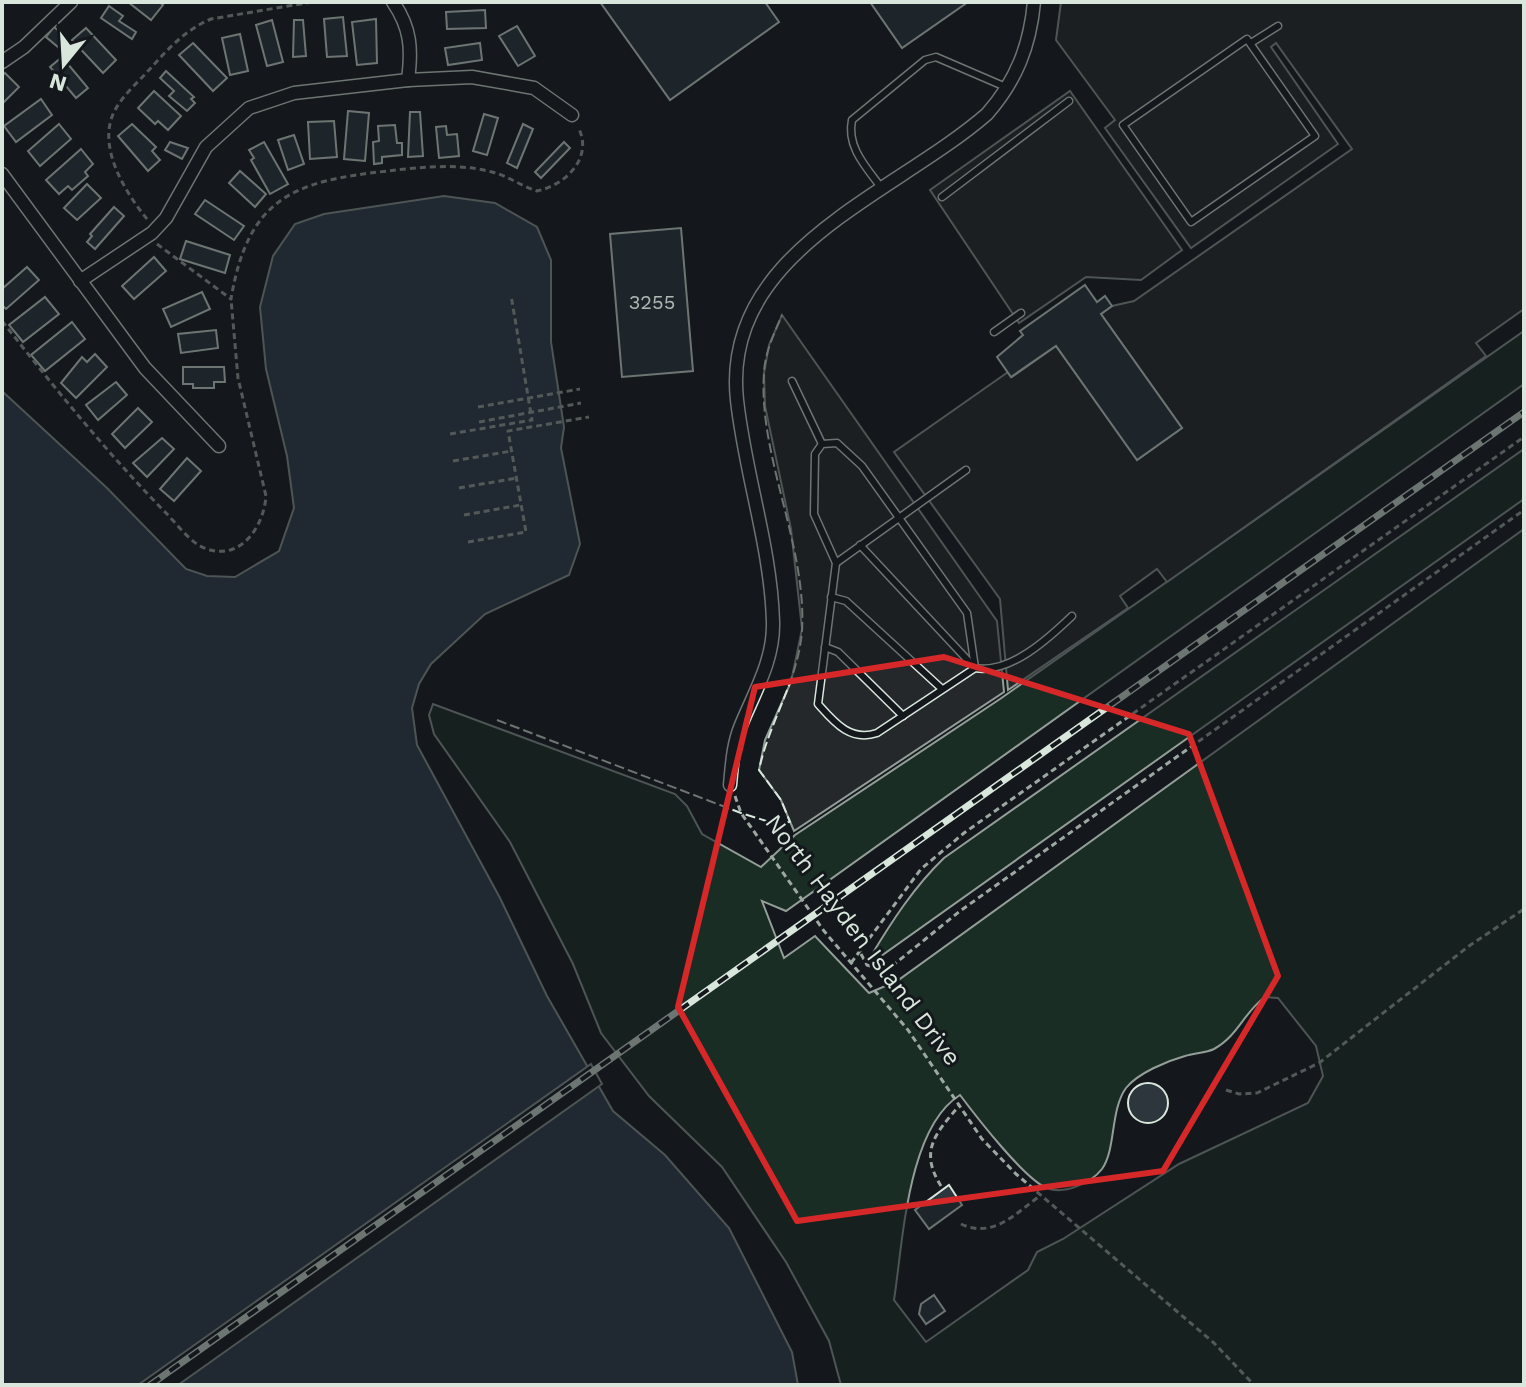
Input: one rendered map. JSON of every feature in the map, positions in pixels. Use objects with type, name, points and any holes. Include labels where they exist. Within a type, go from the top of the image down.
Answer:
[{"type":"street","points":[[2,62],[24,47],[71,2]]},
{"type":"street","points":[[393,2],[406,20],[410,38],[408,80]]},
{"type":"street","points":[[730,785],[733,752],[767,665],[773,624],[737,401],[736,353],[755,302],[781,266],[971,128],[1008,88],[1022,61],[1034,2]]},
{"type":"street","points":[[80,281],[152,233],[166,218],[206,147],[249,108],[294,93],[408,80],[492,78],[534,88],[572,115]]},
{"type":"street","points":[[2,174],[145,368],[219,446]]},
{"type":"lane","points":[[1251,43],[1278,26]]},
{"type":"lane","points":[[1247,39],[1251,43],[1315,136],[1191,222],[1123,125],[1247,39]]},
{"type":"lane","points":[[883,190],[857,154],[850,129],[852,120],[925,60],[936,57],[1008,88]]},
{"type":"lane","points":[[942,197],[1069,101]]},
{"type":"lane","points":[[994,332],[1021,313]]},
{"type":"lane","points":[[792,381],[822,444]]},
{"type":"lane","points":[[822,444],[837,443],[844,448],[967,613],[975,668]]},
{"type":"lane","points":[[822,444],[815,454],[814,514],[836,563],[818,704],[839,727],[866,737],[975,668]]},
{"type":"lane","points":[[836,563],[966,470]]},
{"type":"lane","points":[[860,545],[975,668],[989,670],[1021,656],[1072,616]]},
{"type":"lane","points":[[831,597],[846,601],[942,689]]},
{"type":"lane","points":[[825,647],[838,652],[903,716]]},
{"type":"path","points":[[231,299],[155,243],[116,170],[108,136],[112,114],[120,101],[175,42],[195,26],[211,19],[312,2]]},
{"type":"path","points":[[2,321],[101,445],[190,537],[207,549],[223,550],[239,546],[257,531],[264,516],[266,496],[238,378],[231,299],[242,249],[267,211],[296,190],[346,175],[454,167],[496,172],[537,191],[550,188],[565,179],[583,151],[584,138],[572,115]]},
{"type":"path","points":[[450,434],[532,420],[511,295]]},
{"type":"path","points":[[478,407],[580,389]]},
{"type":"path","points":[[479,422],[581,403]]},
{"type":"path","points":[[468,542],[526,532],[508,431],[589,417]]},
{"type":"path","points":[[851,963],[921,869],[964,833],[1524,437]]},
{"type":"path","points":[[453,461],[512,451]]},
{"type":"path","points":[[459,488],[517,478]]},
{"type":"path","points":[[464,515],[521,505]]},
{"type":"path","points":[[861,952],[867,965],[886,971],[960,911],[1524,510]]},
{"type":"path","name":"North Hayden Island Drive","points":[[730,785],[741,813],[824,931],[908,1030],[982,1139],[1041,1195],[1214,1343],[1254,1385]]},
{"type":"path","points":[[1226,1090],[1239,1094],[1257,1093],[1319,1063],[1469,946],[1524,909]]},
{"type":"path","points":[[941,1186],[930,1169],[931,1147],[939,1129],[959,1106]]},
{"type":"path","points":[[961,1224],[980,1231],[991,1229],[1041,1195]]},
{"type":"highlighted area","points":[[944,657],[1189,734],[1278,976],[1163,1171],[797,1221],[678,1007],[755,687]]},
{"type":"green space","points":[[1524,331],[1524,384],[786,911],[762,901],[784,958],[815,936],[869,993],[897,981],[1524,529],[1524,1385],[841,1385],[829,1341],[786,1262],[722,1167],[649,1096],[601,1033],[573,964],[510,842],[434,734],[429,715],[433,704],[675,794],[687,806],[702,834],[761,867],[795,835],[1000,699]],"holes":[[[1265,997],[1278,998],[1316,1046],[1323,1076],[1308,1103],[1179,1164],[1063,1239],[1037,1252],[1028,1270],[926,1342],[894,1300],[910,1188],[918,1159],[942,1111],[960,1095],[1001,1146],[1038,1183],[1054,1190],[1077,1186],[1102,1169],[1109,1151],[1117,1107],[1131,1083],[1170,1061],[1214,1049],[1229,1038]]]},
{"type":"green space","points":[[1524,449],[1524,499],[874,961],[871,956],[895,917],[944,858]]},
{"type":"shaded area","points":[[1061,2],[1524,2],[1524,309],[1476,343],[1486,356],[1167,582],[1157,569],[1120,596],[1128,608],[1008,690],[1000,599],[894,452],[1008,372],[1012,377],[1056,346],[1138,459],[1182,428],[1101,314],[1112,306],[1134,301],[1352,149],[1276,43],[1271,47],[1338,144],[1191,248],[1105,128],[1115,120],[1056,40]]},
{"type":"shaded area","points":[[1070,91],[1182,250],[1141,280],[1086,277],[1019,323],[930,190]]},
{"type":"shaded area","points":[[782,315],[997,621],[1004,692],[794,831],[781,800],[759,770],[765,740],[791,682],[802,629],[791,529],[765,406],[764,373],[769,345]]},
{"type":"water","points":[[444,196],[495,203],[537,227],[551,260],[551,342],[564,427],[561,448],[580,544],[569,575],[485,614],[431,664],[419,684],[412,708],[417,745],[500,898],[547,996],[613,1111],[665,1155],[729,1228],[792,1352],[798,1385],[2,1385],[2,391],[107,488],[186,569],[207,576],[235,577],[279,551],[294,508],[287,456],[266,369],[260,307],[273,256],[295,224],[324,214]]},
{"type":"pier","points":[[591,1064],[602,1084],[178,1385],[138,1385]]},
{"type":"building","points":[[128,2],[159,2],[163,5],[151,20]]},
{"type":"building","points":[[600,2],[765,2],[779,22],[670,100]]},
{"type":"building","points":[[870,2],[968,2],[902,48]]},
{"type":"building","points":[[109,6],[123,16],[119,21],[136,32],[132,39],[101,18]]},
{"type":"building","points":[[485,10],[486,28],[447,29],[446,12]]},
{"type":"building","points":[[343,17],[347,56],[327,57],[324,19]]},
{"type":"building","points":[[376,19],[377,63],[357,65],[352,22]]},
{"type":"building","points":[[272,20],[283,62],[267,66],[256,25]]},
{"type":"building","points":[[294,20],[303,20],[306,56],[293,57]]},
{"type":"building","points":[[517,26],[535,56],[518,66],[499,36]]},
{"type":"building","points":[[54,27],[66,37],[58,47],[46,37]]},
{"type":"building","points":[[86,28],[116,60],[103,73],[72,40]]},
{"type":"building","points":[[240,34],[248,71],[230,75],[222,38]]},
{"type":"building","points":[[193,43],[227,78],[213,91],[179,55]]},
{"type":"building","points":[[480,43],[482,60],[448,65],[445,48]]},
{"type":"building","points":[[62,57],[88,88],[76,98],[50,67]]},
{"type":"building","points":[[166,71],[194,97],[191,99],[195,103],[187,111],[169,96],[174,91],[160,78]]},
{"type":"building","points":[[5,73],[19,87],[2,104],[2,76]]},
{"type":"building","points":[[154,91],[181,116],[168,130],[158,121],[155,124],[138,108]]},
{"type":"building","points":[[41,99],[52,115],[16,142],[4,126]]},
{"type":"building","points":[[348,111],[369,113],[365,161],[344,159]]},
{"type":"building","points":[[410,112],[420,112],[423,156],[408,157]]},
{"type":"building","points":[[484,114],[498,118],[487,155],[473,151]]},
{"type":"building","points":[[334,121],[337,157],[310,159],[308,122]]},
{"type":"building","points":[[59,124],[71,139],[40,166],[28,151]]},
{"type":"building","points":[[132,124],[156,147],[152,151],[160,160],[148,171],[118,136]]},
{"type":"building","points":[[523,124],[533,129],[517,168],[507,163]]},
{"type":"building","points":[[395,125],[397,143],[402,143],[402,155],[382,157],[382,163],[374,164],[373,142],[379,141],[378,126]]},
{"type":"building","points":[[446,126],[447,135],[457,134],[459,156],[439,158],[436,127]]},
{"type":"building","points":[[294,135],[304,164],[288,170],[278,140]]},
{"type":"building","points":[[170,142],[188,148],[182,159],[165,150]]},
{"type":"building","points":[[264,142],[288,184],[270,194],[251,160],[254,158],[249,150]]},
{"type":"building","points":[[564,142],[570,148],[541,178],[535,172]]},
{"type":"building","points":[[81,149],[93,164],[85,172],[88,176],[72,190],[68,186],[59,194],[46,180]]},
{"type":"building","points":[[240,171],[266,194],[255,207],[229,183]]},
{"type":"building","points":[[87,184],[101,198],[77,220],[64,208]]},
{"type":"building","points":[[205,200],[244,226],[234,240],[195,214]]},
{"type":"building","points":[[114,207],[124,216],[95,249],[87,242],[92,236],[90,234]]},
{"type":"building","points":[[681,228],[693,371],[622,377],[610,234]]},
{"type":"building","points":[[186,241],[230,255],[225,273],[180,259]]},
{"type":"building","points":[[154,257],[166,271],[134,299],[122,286]]},
{"type":"building","points":[[27,267],[39,280],[6,309],[2,305],[2,289]]},
{"type":"building","points":[[1085,285],[1097,302],[1105,296],[1112,306],[1101,314],[1182,428],[1137,460],[1056,346],[1011,377],[997,357],[1023,335],[1020,331]]},
{"type":"building","points":[[202,292],[210,309],[171,327],[163,309]]},
{"type":"building","points":[[45,297],[59,314],[23,342],[9,325]]},
{"type":"building","points":[[72,322],[85,339],[45,371],[31,355]]},
{"type":"building","points":[[216,330],[218,348],[181,353],[178,334]]},
{"type":"building","points":[[95,354],[107,367],[76,398],[61,383],[82,357],[87,362]]},
{"type":"building","points":[[183,367],[224,367],[225,382],[214,382],[214,388],[193,388],[193,384],[183,384]]},
{"type":"building","points":[[116,382],[127,395],[98,420],[86,405]]},
{"type":"building","points":[[138,408],[152,422],[125,448],[112,434]]},
{"type":"building","points":[[162,438],[174,449],[147,477],[133,463]]},
{"type":"building","points":[[187,458],[201,471],[174,501],[160,489]]},
{"type":"building","points":[[1148,1083],[1162,1089],[1168,1103],[1162,1117],[1148,1123],[1134,1117],[1128,1103],[1134,1089]]},
{"type":"building","points":[[949,1185],[962,1205],[929,1229],[915,1210]]},
{"type":"building","points":[[934,1295],[945,1311],[926,1324],[919,1314],[921,1304]]},
{"type":"railway","points":[[150,1385],[1524,412]]},
{"type":"fence","points":[[497,720],[741,813],[776,824],[790,822],[781,800],[759,770],[795,667],[802,631],[802,599],[797,566],[768,436],[764,404],[766,358],[782,315]]}]
